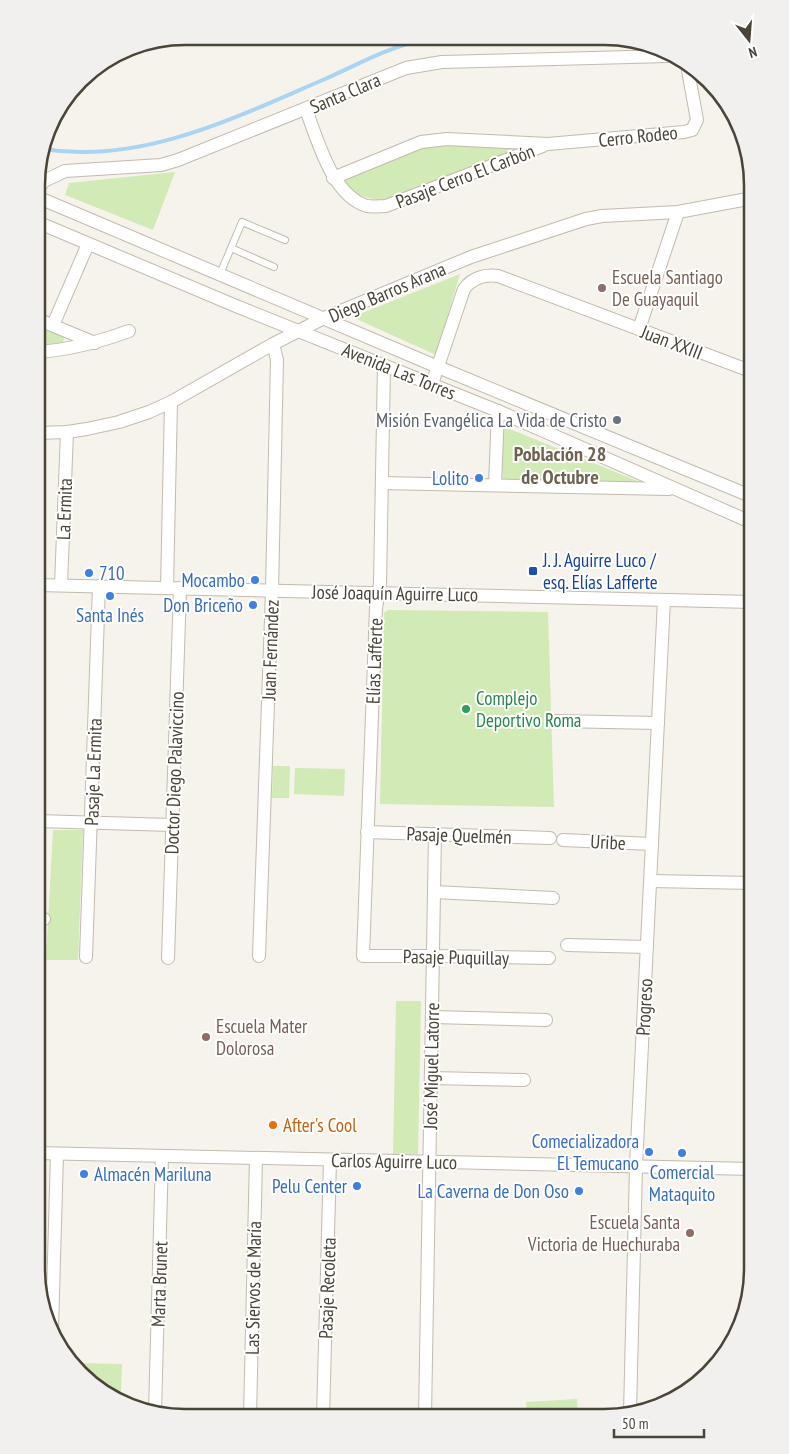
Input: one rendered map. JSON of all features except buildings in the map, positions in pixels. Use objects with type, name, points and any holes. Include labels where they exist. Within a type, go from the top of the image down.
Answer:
[{"type":"street","name":"Santa Clara","points":[[45,180],[66,171],[161,165],[306,110],[406,68],[442,62],[659,56]]},
{"type":"street","name":"Cerro Rodeo","points":[[548,144],[692,130],[697,120],[688,73]]},
{"type":"street","points":[[306,110],[333,178],[421,142],[447,139],[548,144]]},
{"type":"street","name":"Pasaje Cerro El Carbón","points":[[333,178],[354,200],[368,206],[386,206],[548,144]]},
{"type":"street","name":"Avenida Las Torres","points":[[45,200],[438,367],[744,493]]},
{"type":"street","name":"Diego Barros Arana","points":[[45,433],[66,432],[119,422],[143,414],[171,402],[273,344],[324,318],[470,257],[586,219],[602,216],[678,212],[744,200]]},
{"type":"street","points":[[639,329],[678,212]]},
{"type":"street","name":"Avenida Las Torres","points":[[45,225],[236,306],[498,411],[744,518]]},
{"type":"street","points":[[53,326],[88,244]]},
{"type":"street","name":"Juan XXIII","points":[[438,367],[464,289],[470,282],[489,275],[498,276],[744,369]]},
{"type":"street","points":[[236,306],[245,285]]},
{"type":"street","points":[[45,322],[95,343]]},
{"type":"street","points":[[45,352],[60,351],[95,343],[129,331]]},
{"type":"street","name":"Juan Fernández","points":[[259,956],[272,590],[277,360],[273,344]]},
{"type":"street","name":"Elías Lafferte","points":[[363,956],[382,483],[384,365]]},
{"type":"street","points":[[432,384],[438,367]]},
{"type":"street","points":[[167,588],[171,402]]},
{"type":"street","points":[[495,486],[498,411]]},
{"type":"street","name":"La Ermita","points":[[61,585],[66,432]]},
{"type":"street","points":[[382,483],[677,489]]},
{"type":"street","name":"José Joaquín Aguirre Luco","points":[[45,585],[744,602]]},
{"type":"street","name":"Pasaje La Ermita","points":[[86,957],[99,586]]},
{"type":"street","name":"Doctor Diego Palaviccino","points":[[168,958],[180,588]]},
{"type":"street","name":"Progreso","points":[[630,1406],[636,1166],[664,600]]},
{"type":"street","points":[[556,721],[658,723]]},
{"type":"street","points":[[45,822],[172,825]]},
{"type":"street","name":"Pasaje Quelmén","points":[[367,832],[556,839]]},
{"type":"street","name":"José Miguel Latorre","points":[[425,1409],[435,834]]},
{"type":"street","name":"Uribe","points":[[556,839],[652,844]]},
{"type":"street","points":[[651,881],[744,883]]},
{"type":"street","points":[[434,892],[553,898]]},
{"type":"street","points":[[567,945],[647,948]]},
{"type":"street","name":"Pasaje Puquillay","points":[[363,956],[549,958]]},
{"type":"street","points":[[432,1017],[546,1020]]},
{"type":"street","points":[[431,1078],[524,1080]]},
{"type":"street","name":"Carlos Aguirre Luco","points":[[45,1154],[744,1169]]},
{"type":"street","points":[[52,1315],[57,1154]]},
{"type":"street","name":"Marta Brunet","points":[[155,1405],[162,1156]]},
{"type":"street","name":"Las Siervos de María","points":[[250,1409],[256,1158]]},
{"type":"street","name":"Pasaje Recoleta","points":[[323,1409],[330,1160]]},
{"type":"lane","points":[[220,274],[242,222],[285,240]]},
{"type":"lane","points":[[231,248],[274,266]]},
{"type":"green space","points":[[423,145],[532,146],[383,202],[355,194],[342,177]]},
{"type":"green space","points":[[175,172],[153,230],[65,195],[69,183]]},
{"type":"green space","points":[[460,274],[436,355],[352,317]]},
{"type":"green space","points":[[45,329],[64,337],[63,346],[45,347]]},
{"type":"green space","points":[[500,425],[645,484],[503,481]]},
{"type":"green space","name":"Complejo Deportivo Roma","points":[[388,610],[548,612],[554,807],[380,804],[384,613]]},
{"type":"green space","points":[[273,766],[290,766],[289,798],[272,798]]},
{"type":"green space","points":[[295,768],[345,769],[344,796],[294,794]]},
{"type":"green space","points":[[53,830],[83,830],[78,960],[46,960]]},
{"type":"green space","points":[[396,1001],[421,1001],[418,1154],[393,1154]]},
{"type":"green space","points":[[82,1363],[122,1364],[121,1394],[93,1374]]},
{"type":"green space","points":[[577,1399],[578,1409],[526,1409],[526,1402]]},
{"type":"waterway","points":[[50,150],[80,152],[116,150],[152,144],[188,134],[223,122],[291,94],[372,57],[405,45]]},
{"type":"place","name":"Escuela Santiago De Guayaquil","points":[[602,288]]},
{"type":"place","name":"Misión Evangélica La Vida de Cristo","points":[[617,420]]},
{"type":"place","name":"Lolito","points":[[479,478]]},
{"type":"place","name":"J. J. Aguirre Luco / esq. Elías Lafferte","points":[[533,571]]},
{"type":"place","name":"710","points":[[89,573]]},
{"type":"place","name":"Mocambo","points":[[255,580]]},
{"type":"place","name":"Santa Inés","points":[[110,596]]},
{"type":"place","name":"Don Briceño","points":[[253,605]]},
{"type":"place","name":"Complejo Deportivo Roma","points":[[466,709]]},
{"type":"place","name":"Escuela Mater Dolorosa","points":[[206,1037]]},
{"type":"place","name":"After's Cool","points":[[273,1125]]},
{"type":"place","name":"Comecializadora El Temucano","points":[[649,1152]]},
{"type":"place","name":"Comercial Mataquito","points":[[682,1153]]},
{"type":"place","name":"Almacén Mariluna","points":[[84,1174]]},
{"type":"place","name":"Pelu Center","points":[[357,1186]]},
{"type":"place","name":"La Caverna de Don Oso","points":[[579,1191]]},
{"type":"place","name":"Escuela Santa Victoria de Huechuraba","points":[[690,1233]]},
{"type":"district","name":"Población 28 de Octubre","points":[[560,466]]}]
